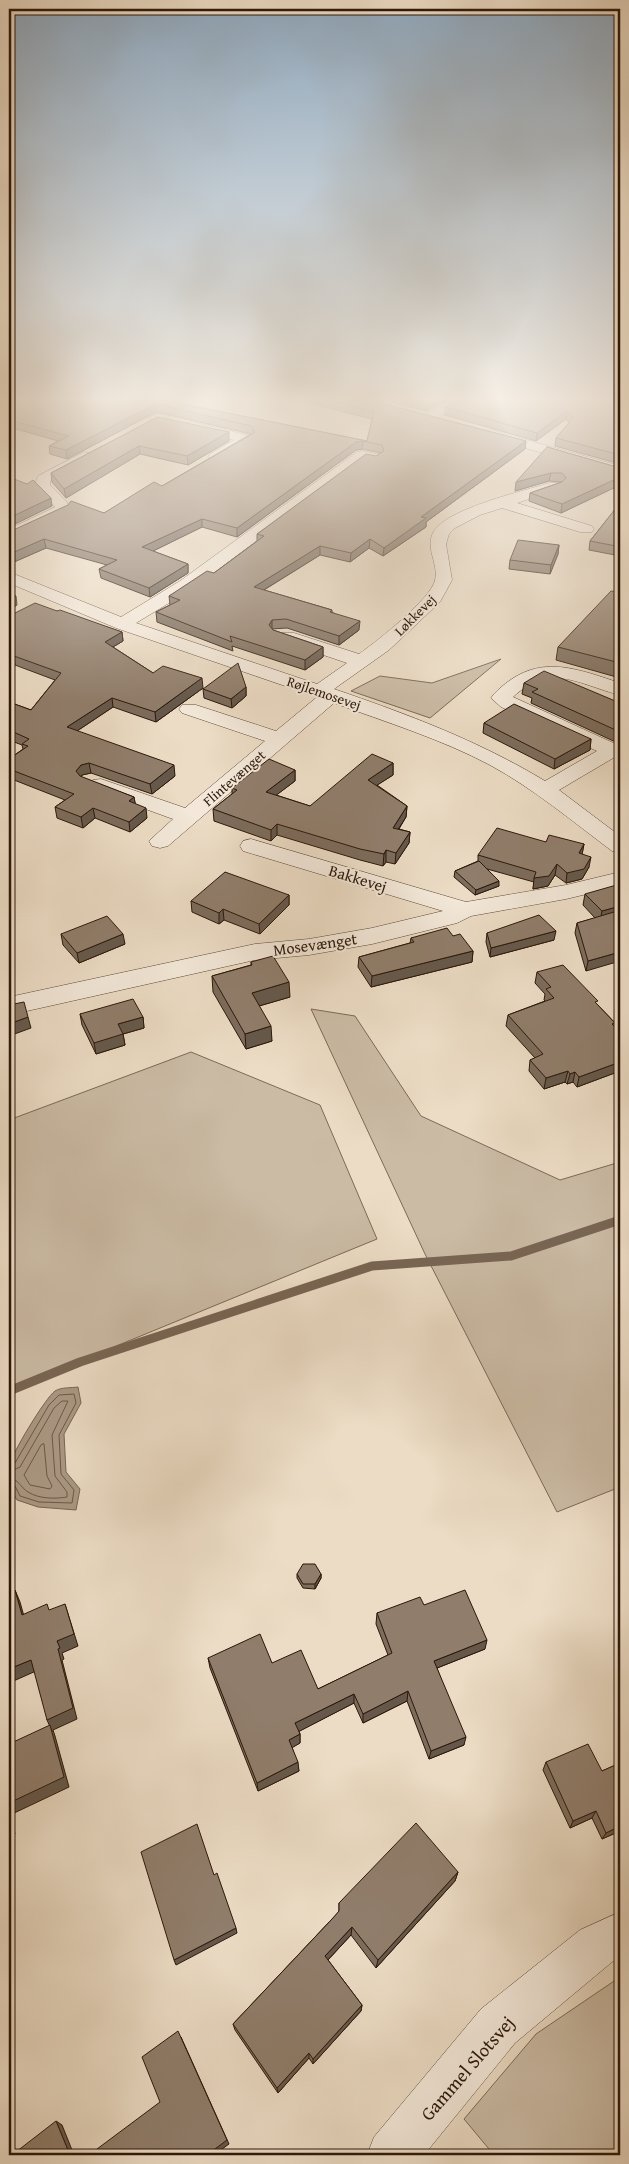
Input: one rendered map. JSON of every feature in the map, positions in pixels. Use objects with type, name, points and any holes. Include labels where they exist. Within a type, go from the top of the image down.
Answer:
[{"type":"street","points":[[9,535],[63,509],[56,499]]},
{"type":"street","points":[[122,624],[186,584],[302,499]]},
{"type":"street","name":"Løkkevej","points":[[325,693],[360,661],[383,646],[434,598],[444,580],[438,544],[442,533],[449,525],[459,518],[512,499]]},
{"type":"street","points":[[502,502],[586,529]]},
{"type":"street","name":"Røjlemosevej","points":[[9,577],[122,624],[325,693],[453,740],[497,761],[545,790],[620,846]]},
{"type":"street","points":[[35,604],[52,595]]},
{"type":"street","points":[[280,634],[360,661]]},
{"type":"street","points":[[616,752],[508,703],[501,698],[510,688],[529,677],[556,671],[620,689]]},
{"type":"street","name":"Flintevænget","points":[[160,841],[280,739],[325,693]]},
{"type":"street","name":"Flintevænget","points":[[189,709],[280,739]]},
{"type":"street","points":[[545,790],[616,752]]},
{"type":"street","name":"Flintevænget","points":[[90,781],[188,817]]},
{"type":"street","name":"Bakkevej","points":[[251,846],[465,910]]},
{"type":"street","name":"Mosevænget","points":[[9,1006],[255,952],[309,947],[372,936],[448,918],[465,910],[566,892],[620,879]]},
{"type":"street","name":"Gammel Slotsvej","points":[[392,2155],[498,2026],[596,1946],[620,1934]]},
{"type":"shaded area","points":[[501,659],[430,718],[351,691],[380,676],[432,683]]},
{"type":"shaded area","points":[[311,1009],[355,1016],[421,1116],[560,1180],[620,1162],[620,1487],[557,1512],[425,1254]]},
{"type":"shaded area","points":[[191,1052],[320,1105],[377,1239],[9,1390],[9,1120]]},
{"type":"shaded area","points":[[620,1977],[620,2155],[494,2155],[464,2119],[536,2034]]},
{"type":"water","points":[[78,1387],[81,1403],[64,1434],[66,1472],[80,1489],[76,1510],[38,1507],[17,1500],[8,1476],[15,1451],[50,1396],[60,1389]]},
{"type":"building","points":[[9,499],[49,499],[9,518]]},
{"type":"building","points":[[127,499],[277,499],[237,528],[202,519],[142,547],[188,564],[149,588],[99,569],[117,560],[44,539],[12,553],[9,551],[9,532],[68,505],[71,501],[104,513]]},
{"type":"building","points":[[305,499],[446,499],[421,517],[426,518],[384,548],[370,539],[351,553],[320,546],[254,587],[332,610],[330,612],[360,621],[339,636],[286,619],[272,620],[269,625],[273,630],[323,647],[305,660],[230,636],[232,642],[156,612],[180,600],[169,596],[207,571],[214,573],[264,536],[257,534]]},
{"type":"building","points":[[547,499],[573,499],[562,504]]},
{"type":"building","points":[[620,503],[620,540],[616,546],[590,541]]},
{"type":"building","points":[[518,540],[559,545],[551,565],[510,560]]},
{"type":"building","points":[[611,591],[620,592],[620,663],[558,647]]},
{"type":"building","points":[[9,593],[16,596],[9,600]]},
{"type":"building","points":[[35,603],[122,632],[105,642],[153,673],[163,666],[202,678],[155,712],[112,698],[67,727],[174,765],[150,784],[89,763],[81,765],[76,771],[80,776],[134,797],[129,801],[146,808],[129,822],[93,808],[81,817],[55,807],[74,794],[9,769],[9,759],[28,746],[22,744],[29,739],[9,730],[9,702],[31,710],[61,673],[14,656],[9,658],[9,616]]},
{"type":"building","points":[[238,663],[246,687],[231,699],[203,689]]},
{"type":"building","points":[[544,671],[620,703],[620,732],[532,692],[538,689],[524,683]]},
{"type":"building","points":[[514,704],[591,739],[555,759],[484,723]]},
{"type":"building","points":[[372,754],[393,763],[368,780],[407,806],[393,828],[410,832],[396,853],[386,850],[384,854],[360,849],[277,824],[271,830],[213,809],[237,790],[232,788],[269,759],[295,770],[266,792],[310,806]]},
{"type":"building","points":[[497,828],[546,842],[549,835],[584,844],[579,853],[591,857],[584,869],[567,873],[557,864],[549,876],[534,878],[536,872],[478,855]]},
{"type":"building","points":[[479,861],[499,881],[476,890],[455,871]]},
{"type":"building","points":[[225,872],[289,895],[259,924],[223,909],[219,913],[191,901]]},
{"type":"building","points":[[620,884],[620,906],[602,911],[585,894]]},
{"type":"building","points":[[614,912],[620,918],[620,952],[588,961],[577,923]]},
{"type":"building","points":[[539,915],[556,931],[491,948],[487,933]]},
{"type":"building","points":[[107,916],[123,934],[77,953],[61,934]]},
{"type":"building","points":[[447,928],[453,936],[460,934],[473,951],[372,976],[359,957],[414,942],[411,938]]},
{"type":"building","points":[[273,956],[289,982],[252,993],[271,1026],[245,1034],[212,976],[252,965],[251,962]]},
{"type":"building","points":[[563,965],[598,1001],[595,1002],[615,1023],[612,1024],[620,1032],[620,1062],[579,1077],[575,1072],[570,1074],[568,1071],[546,1078],[530,1060],[543,1054],[508,1015],[554,998],[546,989],[551,987],[537,972]]},
{"type":"building","points":[[133,999],[143,1017],[118,1024],[123,1034],[94,1043],[80,1014]]},
{"type":"building","points":[[24,1002],[28,1017],[9,1024],[9,1005]]},
{"type":"building","points":[[303,1564],[315,1564],[321,1574],[315,1584],[303,1584],[297,1574]]},
{"type":"building","points":[[15,1590],[22,1615],[47,1604],[49,1610],[65,1604],[74,1634],[57,1641],[73,1708],[47,1720],[31,1660],[9,1669],[9,1593]]},
{"type":"building","points":[[465,1590],[487,1640],[434,1661],[466,1737],[431,1751],[408,1691],[363,1714],[354,1694],[295,1723],[300,1734],[289,1740],[298,1762],[257,1783],[208,1658],[260,1634],[272,1663],[301,1650],[318,1689],[392,1653],[377,1613],[420,1597],[424,1605]]},
{"type":"building","points":[[50,1725],[64,1777],[9,1803],[9,1744]]},
{"type":"building","points":[[588,1744],[602,1771],[620,1763],[620,1826],[606,1833],[596,1811],[573,1821],[546,1762]]},
{"type":"building","points":[[416,1823],[458,1872],[378,1960],[352,1927],[325,1956],[362,2005],[313,2059],[309,2053],[277,2088],[233,2024],[332,1919],[339,1911],[339,1903]]},
{"type":"building","points":[[197,1824],[214,1875],[217,1873],[236,1928],[174,1960],[141,1852]]},
{"type":"building","points":[[178,2031],[227,2140],[207,2155],[89,2155],[160,2102],[142,2057]]},
{"type":"building","points":[[56,2121],[70,2155],[12,2155]]},
{"type":"waterway","points":[[9,1391],[80,1362],[372,1266],[511,1256],[620,1220]]}]
